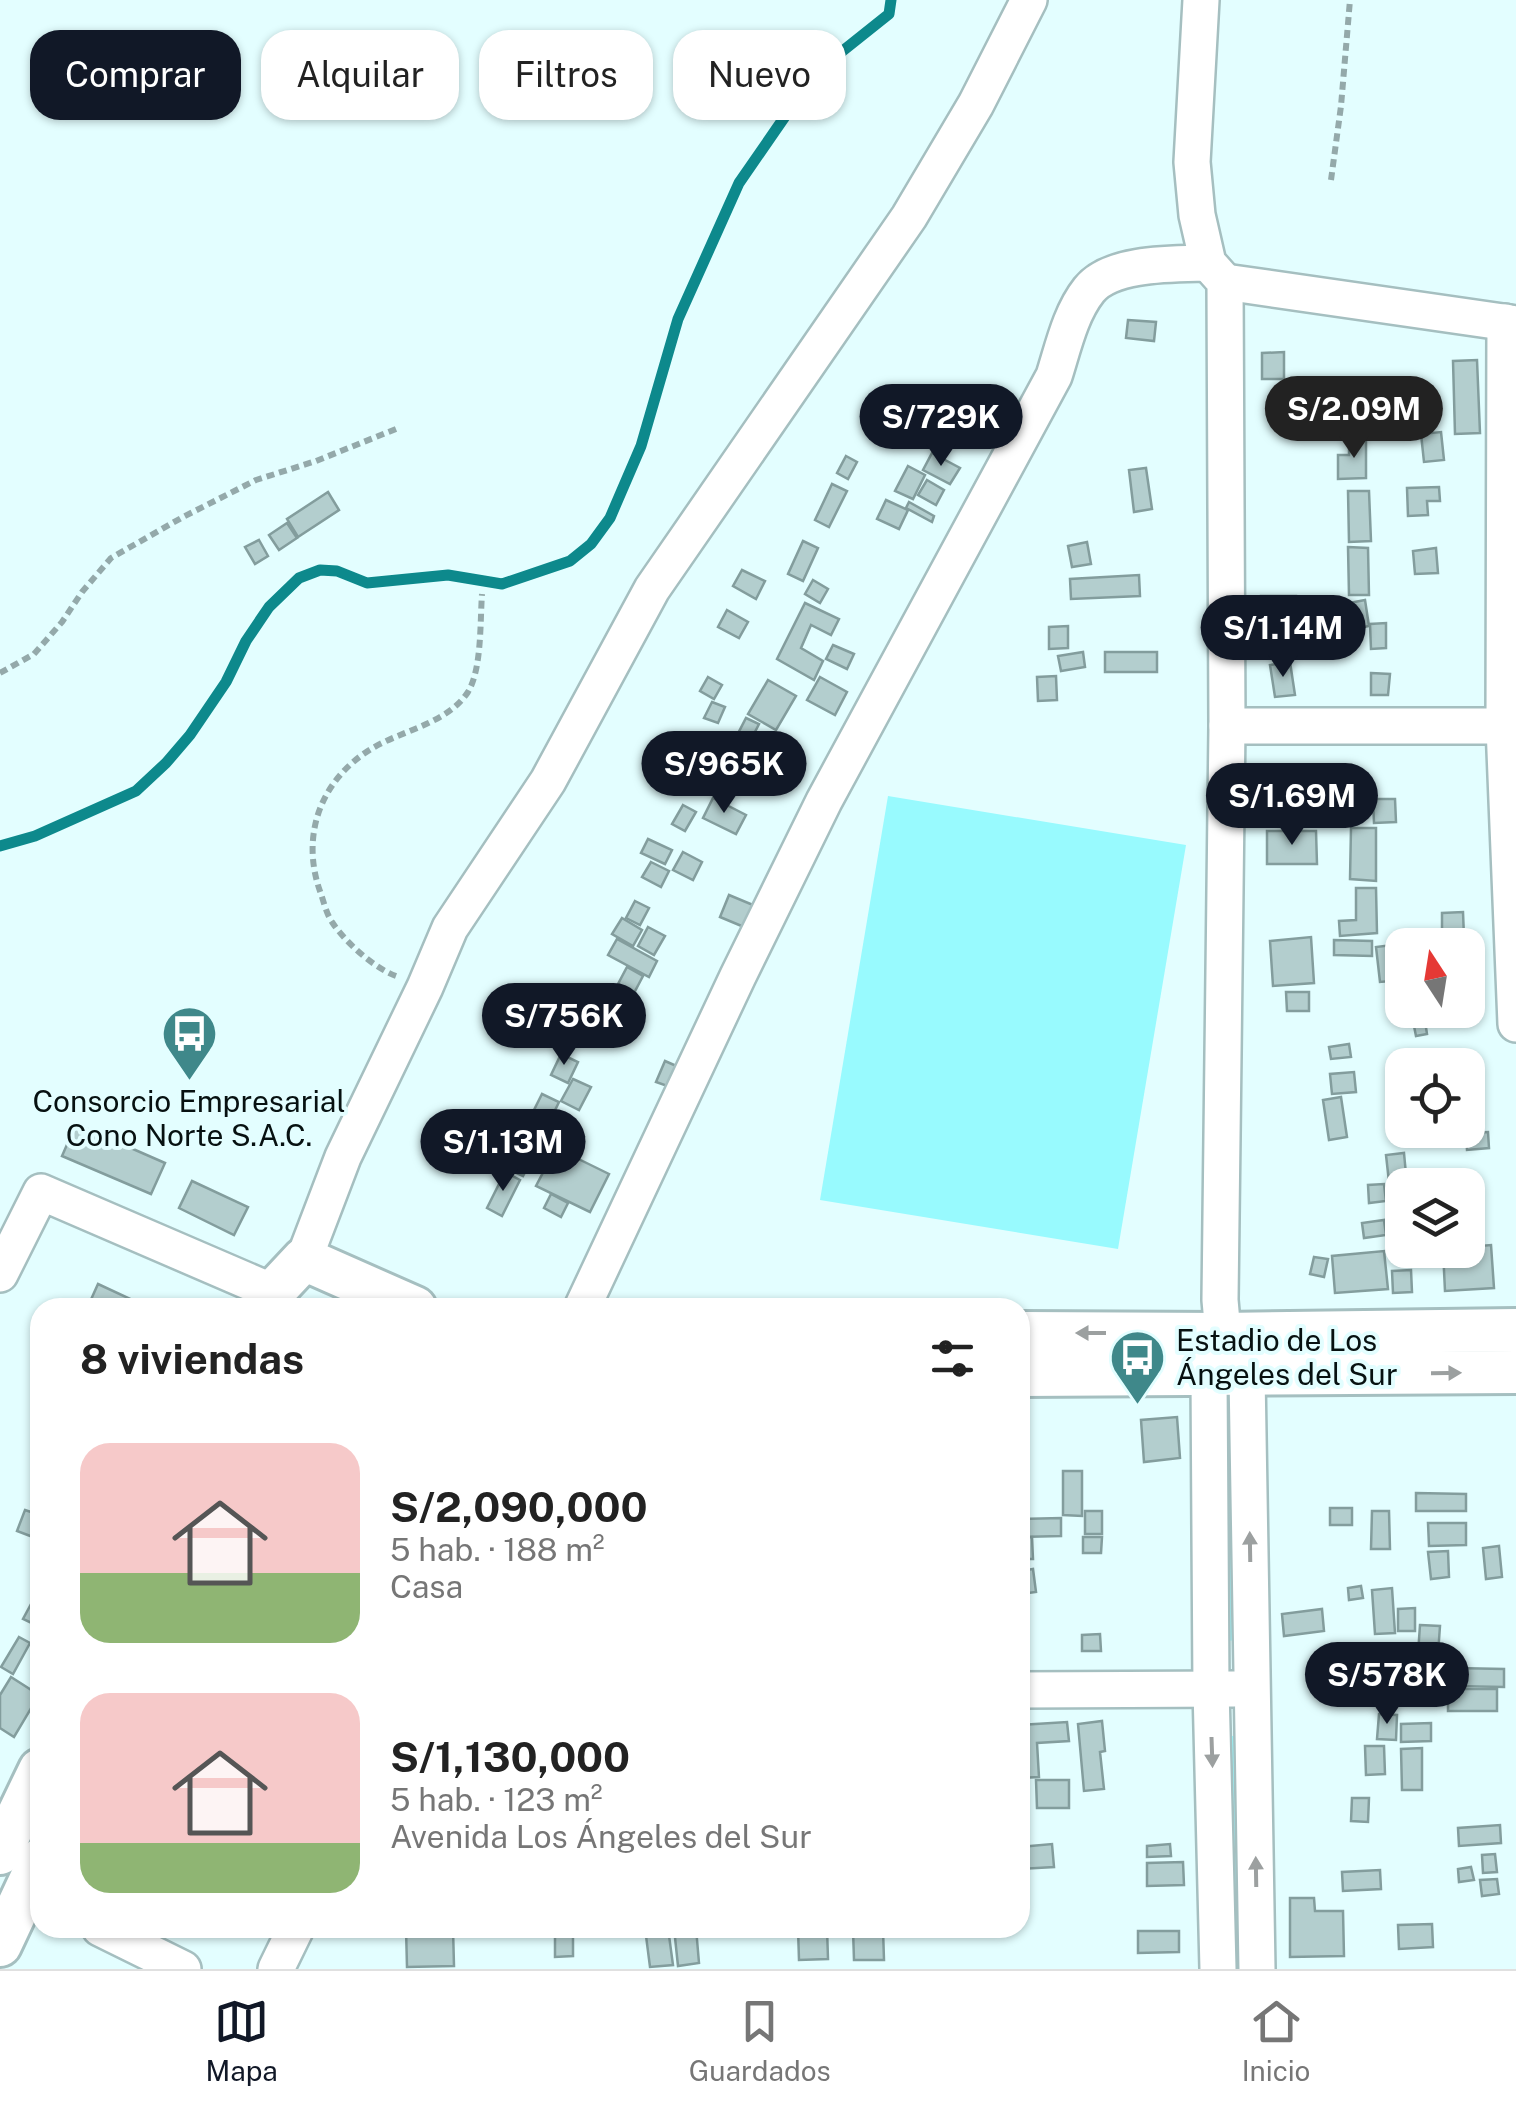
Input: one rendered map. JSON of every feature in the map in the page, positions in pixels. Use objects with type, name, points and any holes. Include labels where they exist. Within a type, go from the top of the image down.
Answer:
[{"type":"street","points":[[290,1298],[343,1157],[450,928],[548,781],[652,589],[910,217],[976,104],[1030,0]]},
{"type":"street","points":[[1202,0],[1192,162],[1196,215],[1216,272],[1227,726],[1220,1300],[1253,1690],[1257,1969]]},
{"type":"street","points":[[587,1298],[815,818],[1054,376],[1074,318],[1090,288],[1110,274],[1133,269],[1216,272],[1510,323],[1510,726],[1516,1024]]},
{"type":"street","points":[[1227,726],[1510,726]]},
{"type":"street","points":[[0,1274],[41,1192],[275,1298]]},
{"type":"street","points":[[304,1259],[392,1298]]},
{"type":"street","points":[[1030,1333],[1516,1330]]},
{"type":"street","points":[[1030,1375],[1516,1372]]},
{"type":"street","points":[[1218,1969],[1210,1689],[1228,1375]]},
{"type":"street","points":[[1030,1690],[1253,1690]]},
{"type":"street","points":[[0,1853],[30,1791]]},
{"type":"street","points":[[0,1945],[26,1882]]},
{"type":"street","points":[[120,1938],[183,1969]]},
{"type":"street","points":[[276,1969],[291,1938]]},
{"type":"path","points":[[1331,180],[1350,0]]},
{"type":"path","points":[[0,672],[34,654],[111,558],[256,480],[316,461],[396,428]]},
{"type":"path","points":[[425,987],[386,972],[363,956],[331,922],[316,882],[311,843],[315,816],[350,766],[370,750],[447,713],[469,691],[476,666],[482,594]]},
{"type":"shaded area","points":[[888,796],[1186,845],[1118,1249],[820,1200]]},
{"type":"shaded area","points":[[1224,1430],[1232,1430],[1236,1640],[1228,1641]]},
{"type":"shaded area","points":[[1228,1736],[1236,1736],[1240,1942],[1232,1942]]},
{"type":"building","points":[[1128,320],[1156,322],[1154,341],[1126,338]]},
{"type":"building","points":[[1284,352],[1284,379],[1262,379],[1262,353]]},
{"type":"building","points":[[1477,360],[1480,433],[1455,434],[1453,361]]},
{"type":"building","points":[[1365,379],[1371,428],[1348,431],[1345,401],[1331,403],[1328,383]]},
{"type":"building","points":[[937,405],[982,426],[974,444],[929,423]]},
{"type":"building","points":[[1441,432],[1444,460],[1424,462],[1421,434]]},
{"type":"building","points":[[1349,439],[1366,439],[1366,478],[1338,479],[1338,455],[1349,455]]},
{"type":"building","points":[[932,453],[960,468],[950,484],[923,470]]},
{"type":"building","points":[[846,456],[857,462],[848,479],[837,473]]},
{"type":"building","points":[[908,466],[925,475],[913,499],[895,491]]},
{"type":"building","points":[[1146,468],[1152,509],[1134,512],[1129,470]]},
{"type":"building","points":[[927,480],[944,490],[936,505],[918,495]]},
{"type":"building","points":[[832,484],[847,491],[829,527],[815,520]]},
{"type":"building","points":[[1439,487],[1440,501],[1427,501],[1428,515],[1408,516],[1407,488]]},
{"type":"building","points":[[1348,491],[1369,491],[1371,541],[1349,542]]},
{"type":"building","points":[[328,492],[339,510],[298,537],[287,519]]},
{"type":"building","points":[[886,500],[908,510],[899,529],[877,519]]},
{"type":"building","points":[[909,502],[934,516],[932,522],[906,508]]},
{"type":"building","points":[[287,523],[297,538],[279,550],[269,535]]},
{"type":"building","points":[[259,540],[268,556],[255,564],[245,547]]},
{"type":"building","points":[[803,541],[818,548],[803,581],[788,574]]},
{"type":"building","points":[[1087,542],[1091,564],[1072,567],[1068,546]]},
{"type":"building","points":[[1348,547],[1368,548],[1369,595],[1349,595]]},
{"type":"building","points":[[1436,548],[1438,573],[1415,574],[1413,551]]},
{"type":"building","points":[[742,570],[765,581],[756,599],[733,586]]},
{"type":"building","points":[[1139,575],[1140,596],[1071,599],[1070,579]]},
{"type":"building","points":[[813,580],[828,589],[820,603],[805,594]]},
{"type":"building","points":[[1261,596],[1296,596],[1296,646],[1262,646]]},
{"type":"building","points":[[1365,600],[1369,626],[1348,630],[1344,604]]},
{"type":"building","points":[[805,603],[839,619],[831,635],[811,625],[801,648],[823,661],[814,680],[777,659]]},
{"type":"building","points":[[727,610],[748,622],[739,638],[718,627]]},
{"type":"building","points":[[1386,623],[1386,648],[1371,649],[1370,624]]},
{"type":"building","points":[[1068,626],[1068,648],[1049,649],[1049,627]]},
{"type":"building","points":[[833,645],[854,654],[847,669],[826,659]]},
{"type":"building","points":[[1083,652],[1085,667],[1061,671],[1058,656]]},
{"type":"building","points":[[1105,652],[1157,652],[1157,672],[1105,672]]},
{"type":"building","points":[[1290,662],[1295,695],[1275,697],[1270,665]]},
{"type":"building","points":[[1371,673],[1390,674],[1388,695],[1371,695]]},
{"type":"building","points":[[1056,676],[1057,700],[1038,701],[1037,677]]},
{"type":"building","points":[[708,677],[722,685],[714,699],[700,691]]},
{"type":"building","points":[[820,677],[847,692],[835,715],[807,700]]},
{"type":"building","points":[[768,680],[796,696],[776,730],[748,714]]},
{"type":"building","points":[[712,702],[725,707],[718,723],[704,718]]},
{"type":"building","points":[[746,718],[759,724],[741,759],[728,753]]},
{"type":"building","points":[[704,749],[720,759],[709,776],[694,766]]},
{"type":"building","points":[[728,756],[744,765],[725,798],[709,790]]},
{"type":"building","points":[[1348,779],[1368,779],[1369,794],[1348,795]]},
{"type":"building","points":[[713,798],[746,815],[736,834],[703,818]]},
{"type":"building","points":[[1373,799],[1395,799],[1396,822],[1374,823]]},
{"type":"building","points":[[683,805],[696,812],[685,831],[672,824]]},
{"type":"building","points":[[1351,828],[1376,828],[1376,881],[1350,879]]},
{"type":"building","points":[[1267,831],[1316,831],[1317,864],[1267,864]]},
{"type":"building","points":[[648,839],[672,850],[665,864],[641,853]]},
{"type":"building","points":[[683,852],[702,862],[693,880],[673,870]]},
{"type":"building","points":[[651,862],[669,871],[661,887],[642,877]]},
{"type":"building","points":[[1356,888],[1376,888],[1377,933],[1340,936],[1339,921],[1356,920]]},
{"type":"building","points":[[729,895],[753,905],[744,927],[720,917]]},
{"type":"building","points":[[635,901],[649,908],[640,925],[626,918]]},
{"type":"building","points":[[1463,912],[1464,928],[1442,928],[1442,913]]},
{"type":"building","points":[[622,918],[642,930],[633,946],[612,934]]},
{"type":"building","points":[[648,927],[665,936],[654,955],[638,946]]},
{"type":"building","points":[[1311,937],[1314,983],[1273,986],[1270,941]]},
{"type":"building","points":[[617,939],[657,961],[649,977],[608,955]]},
{"type":"building","points":[[1334,940],[1372,941],[1372,956],[1334,955]]},
{"type":"building","points":[[1385,946],[1385,982],[1380,982],[1376,947]]},
{"type":"building","points":[[627,967],[643,976],[634,993],[618,984]]},
{"type":"building","points":[[618,989],[632,996],[614,1030],[600,1023]]},
{"type":"building","points":[[1286,992],[1309,992],[1309,1011],[1287,1011]]},
{"type":"building","points":[[589,995],[606,1003],[598,1022],[581,1015]]},
{"type":"building","points":[[506,998],[542,1017],[530,1039],[494,1019]]},
{"type":"building","points":[[1414,1028],[1426,1028],[1427,1034],[1416,1036]]},
{"type":"building","points":[[1349,1044],[1351,1057],[1331,1059],[1329,1047]]},
{"type":"building","points":[[561,1054],[578,1062],[568,1083],[551,1075]]},
{"type":"building","points":[[665,1061],[681,1068],[673,1088],[656,1082]]},
{"type":"building","points":[[1354,1072],[1356,1092],[1332,1094],[1330,1074]]},
{"type":"building","points":[[573,1079],[591,1087],[579,1110],[561,1101]]},
{"type":"building","points":[[542,1094],[559,1102],[540,1141],[523,1132]]},
{"type":"building","points":[[1341,1097],[1347,1137],[1329,1140],[1323,1100]]},
{"type":"building","points":[[76,1124],[165,1163],[151,1194],[62,1156]]},
{"type":"building","points":[[563,1127],[584,1137],[575,1154],[555,1144]]},
{"type":"building","points":[[1485,1132],[1489,1148],[1467,1150],[1485,1148]]},
{"type":"building","points":[[517,1147],[534,1155],[523,1176],[506,1168]]},
{"type":"building","points":[[556,1148],[609,1174],[590,1212],[536,1186]]},
{"type":"building","points":[[1404,1153],[1405,1168],[1387,1168],[1386,1155]]},
{"type":"building","points":[[505,1172],[520,1180],[502,1216],[487,1208]]},
{"type":"building","points":[[192,1181],[248,1207],[234,1235],[179,1208]]},
{"type":"building","points":[[1384,1184],[1385,1201],[1369,1203],[1368,1185]]},
{"type":"building","points":[[551,1194],[568,1203],[561,1217],[544,1208]]},
{"type":"building","points":[[1384,1220],[1385,1235],[1364,1238],[1362,1223]]},
{"type":"building","points":[[1491,1245],[1494,1288],[1445,1291],[1444,1268],[1485,1268],[1485,1246]]},
{"type":"building","points":[[1384,1251],[1388,1289],[1335,1293],[1332,1256]]},
{"type":"building","points":[[1314,1257],[1328,1259],[1324,1277],[1310,1274]]},
{"type":"building","points":[[1411,1270],[1412,1292],[1393,1293],[1392,1271]]},
{"type":"building","points":[[98,1284],[128,1298],[92,1298]]},
{"type":"building","points":[[1177,1417],[1180,1458],[1144,1462],[1141,1420]]},
{"type":"building","points":[[1063,1471],[1082,1471],[1082,1516],[1063,1515]]},
{"type":"building","points":[[1416,1493],[1466,1494],[1466,1511],[1416,1511]]},
{"type":"building","points":[[1330,1508],[1352,1508],[1352,1525],[1330,1525]]},
{"type":"building","points":[[25,1510],[30,1512],[30,1536],[17,1531]]},
{"type":"building","points":[[1085,1511],[1102,1511],[1102,1534],[1085,1534]]},
{"type":"building","points":[[1372,1511],[1389,1511],[1390,1549],[1371,1549]]},
{"type":"building","points":[[1061,1518],[1061,1536],[1030,1537],[1030,1519]]},
{"type":"building","points":[[1428,1523],[1466,1523],[1466,1545],[1429,1546]]},
{"type":"building","points":[[1083,1537],[1102,1537],[1101,1553],[1083,1553]]},
{"type":"building","points":[[1499,1546],[1502,1577],[1486,1579],[1483,1548]]},
{"type":"building","points":[[1448,1551],[1449,1577],[1431,1579],[1428,1552]]},
{"type":"building","points":[[1033,1569],[1036,1592],[1030,1593]]},
{"type":"building","points":[[1361,1586],[1363,1598],[1349,1600],[1348,1588]]},
{"type":"building","points":[[1392,1588],[1395,1633],[1375,1634],[1372,1590]]},
{"type":"building","points":[[1415,1608],[1415,1631],[1398,1631],[1398,1609]]},
{"type":"building","points":[[1322,1609],[1324,1631],[1284,1636],[1282,1614]]},
{"type":"building","points":[[1420,1625],[1440,1626],[1438,1654],[1418,1654]]},
{"type":"building","points":[[1100,1634],[1101,1651],[1082,1651],[1082,1635]]},
{"type":"building","points":[[19,1637],[30,1643],[13,1674],[1,1667]]},
{"type":"building","points":[[1384,1649],[1388,1669],[1370,1671],[1366,1651]]},
{"type":"building","points":[[1455,1668],[1504,1669],[1504,1687],[1454,1686]]},
{"type":"building","points":[[11,1677],[30,1689],[30,1710],[14,1737],[0,1728],[0,1695]]},
{"type":"building","points":[[1448,1689],[1497,1689],[1497,1711],[1448,1711]]},
{"type":"building","points":[[1379,1714],[1397,1715],[1396,1740],[1377,1739]]},
{"type":"building","points":[[1102,1721],[1104,1789],[1084,1791],[1078,1724]]},
{"type":"building","points":[[1067,1722],[1069,1741],[1037,1743],[1039,1777],[1030,1777],[1030,1724]]},
{"type":"building","points":[[1431,1723],[1431,1741],[1401,1742],[1401,1724]]},
{"type":"building","points":[[1365,1746],[1384,1746],[1385,1774],[1366,1775]]},
{"type":"building","points":[[1422,1748],[1422,1790],[1402,1790],[1401,1749]]},
{"type":"building","points":[[1036,1780],[1069,1780],[1069,1808],[1037,1808]]},
{"type":"building","points":[[1352,1798],[1369,1798],[1368,1822],[1351,1821]]},
{"type":"building","points":[[1500,1825],[1501,1843],[1459,1846],[1458,1828]]},
{"type":"building","points":[[1052,1844],[1054,1867],[1030,1868],[1030,1846]]},
{"type":"building","points":[[1170,1844],[1171,1856],[1147,1857],[1147,1846]]},
{"type":"building","points":[[1495,1854],[1497,1872],[1483,1873],[1482,1855]]},
{"type":"building","points":[[1183,1862],[1184,1885],[1147,1886],[1147,1863]]},
{"type":"building","points":[[1471,1867],[1474,1880],[1459,1882],[1458,1869]]},
{"type":"building","points":[[1380,1870],[1381,1889],[1343,1891],[1342,1872]]},
{"type":"building","points":[[1497,1879],[1499,1894],[1482,1896],[1480,1880]]},
{"type":"building","points":[[1290,1898],[1314,1898],[1315,1911],[1343,1911],[1344,1956],[1290,1957]]},
{"type":"building","points":[[1432,1924],[1433,1947],[1399,1949],[1398,1925]]},
{"type":"building","points":[[1138,1931],[1179,1931],[1179,1952],[1138,1953]]},
{"type":"building","points":[[406,1938],[453,1938],[454,1966],[407,1967]]},
{"type":"building","points":[[555,1938],[573,1938],[573,1956],[555,1957]]},
{"type":"building","points":[[646,1938],[669,1938],[673,1965],[650,1967]]},
{"type":"building","points":[[675,1938],[697,1938],[699,1963],[678,1966]]},
{"type":"building","points":[[798,1938],[827,1938],[828,1959],[799,1960]]},
{"type":"building","points":[[853,1938],[883,1938],[884,1960],[854,1960]]},
{"type":"waterway","points":[[0,846],[35,836],[136,791],[190,735],[269,607],[299,578],[320,570],[337,571],[367,583],[448,575],[502,584],[570,561],[591,544],[610,518],[641,446],[678,319],[739,183],[815,73],[889,14],[891,0]]},
{"type":"place","name":"Consorcio Empresarial Cono Norte S.A.C.","points":[[189,1083]]},
{"type":"place","name":"Estadio de Los Ángeles del Sur","points":[[1137,1407]]}]
